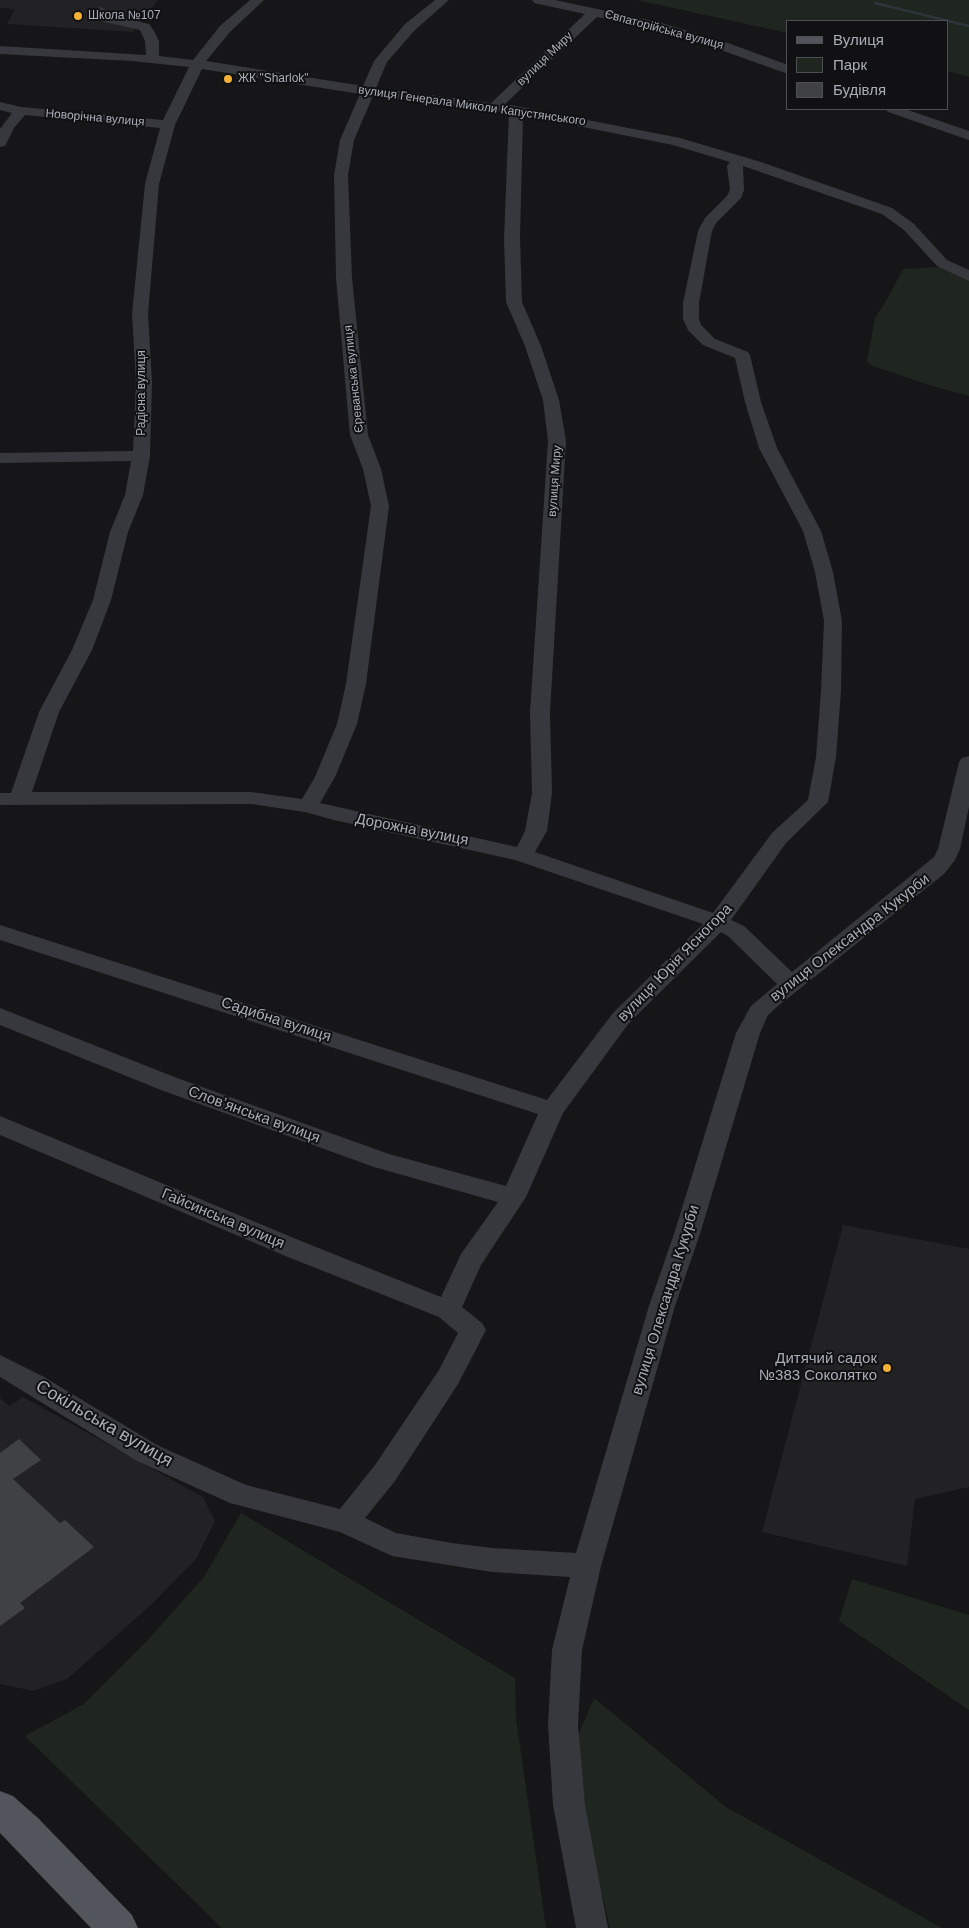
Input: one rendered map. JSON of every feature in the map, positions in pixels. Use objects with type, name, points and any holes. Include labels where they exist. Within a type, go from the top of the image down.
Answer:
[{"type":"main road","points":[[0,1808],[24,1830],[118,1928]]},
{"type":"street","name":"Радісна вулиця","points":[[10,798],[49,712],[82,650],[102,600],[119,532],[134,495],[141,456],[144,382],[140,314],[152,184],[168,124],[202,55],[225,28],[258,0]]},
{"type":"street","name":"Єреванська вулиця","points":[[308,806],[325,777],[347,724],[356,684],[380,506],[372,469],[359,435],[347,317],[341,175],[347,140],[381,61],[410,28],[443,0]]},
{"type":"street","name":"Євпаторійська вулиця","points":[[538,0],[595,11],[724,46],[786,69]]},
{"type":"street","points":[[101,11],[97,16],[144,26],[152,41],[154,60]]},
{"type":"street","name":"вулиця Миру","points":[[494,107],[595,11]]},
{"type":"street","name":"вулиця Генерала Миколи Капустянського","points":[[0,50],[197,64],[367,91],[516,110],[675,142],[740,160],[887,211],[909,227],[942,263],[969,276]]},
{"type":"street","name":"Новорічна вулиця","points":[[0,106],[22,112],[168,124]]},
{"type":"street","name":"вулиця Миру","points":[[516,110],[512,238],[514,302],[533,346],[551,400],[558,441],[540,712],[542,792],[536,831],[523,855]]},
{"type":"street","points":[[896,110],[969,136]]},
{"type":"street","points":[[0,143],[8,127],[22,112]]},
{"type":"street","name":"вулиця Юрія Ясногора","points":[[448,1310],[470,1261],[514,1197],[552,1110],[621,1018],[718,922],[752,878],[779,838],[818,802],[826,757],[831,691],[833,621],[824,572],[812,531],[768,448],[753,402],[742,355],[710,342],[694,327],[691,319],[691,304],[705,231],[710,221],[734,198],[737,190],[734,166],[740,160]]},
{"type":"street","points":[[0,458],[141,456]]},
{"type":"street","name":"вулиця Олександра Кукурби","points":[[592,1928],[569,1805],[563,1726],[567,1650],[587,1566],[662,1306],[687,1234],[748,1033],[759,1012],[790,983],[915,886],[944,860],[950,848],[969,762]]},
{"type":"street","name":"Дорожна вулиця","points":[[10,798],[251,798],[308,806],[334,814],[485,845],[523,855],[718,922],[736,931],[790,983]]},
{"type":"street","name":"Садибна вулиця","points":[[0,932],[552,1110]]},
{"type":"street","name":"Словʼянська вулиця","points":[[0,1016],[168,1084],[383,1161],[514,1197]]},
{"type":"street","name":"Гайсинська вулиця","points":[[0,1125],[297,1250],[448,1310]]},
{"type":"street","points":[[346,1522],[385,1473],[450,1377],[473,1330],[448,1310]]},
{"type":"street","name":"Сокільська вулиця","points":[[0,1365],[35,1384],[147,1453],[240,1495],[346,1522],[392,1544],[492,1560],[587,1566]]},
{"type":"shaded area","name":"Школа №107","points":[[0,0],[158,0],[133,32],[7,24],[15,9],[0,8]]},
{"type":"shaded area","name":"Дитячий садок №383 Соколятко","points":[[843,1225],[969,1249],[969,1487],[915,1499],[907,1566],[762,1532]]},
{"type":"shaded area","points":[[23,1397],[203,1497],[215,1521],[196,1559],[151,1605],[67,1679],[33,1691],[0,1684],[0,1398],[9,1406]]},
{"type":"green space","points":[[637,0],[969,0],[969,77],[949,71],[949,20],[786,20],[786,33]]},
{"type":"green space","points":[[941,267],[969,280],[969,396],[929,385],[873,366],[867,362],[875,318],[903,269]]},
{"type":"green space","points":[[241,1513],[515,1678],[516,1719],[546,1928],[222,1928],[25,1736],[84,1704],[145,1643],[204,1577]]},
{"type":"green space","points":[[852,1579],[969,1615],[969,1710],[839,1621]]},
{"type":"green space","points":[[594,1698],[726,1807],[942,1928],[610,1928],[570,1755]]},
{"type":"building","points":[[19,1439],[41,1460],[13,1479],[60,1523],[65,1520],[94,1547],[20,1603],[25,1608],[0,1626],[0,1453]]},
{"type":"waterway","points":[[875,3],[944,20]]},
{"type":"waterway","points":[[949,21],[969,26]]},
{"type":"place","name":"Школа №107","points":[[78,16]]},
{"type":"place","name":"ЖК \"Sharlok\"","points":[[228,79]]},
{"type":"place","name":"Дитячий садок №383 Соколятко","points":[[887,1368]]}]
